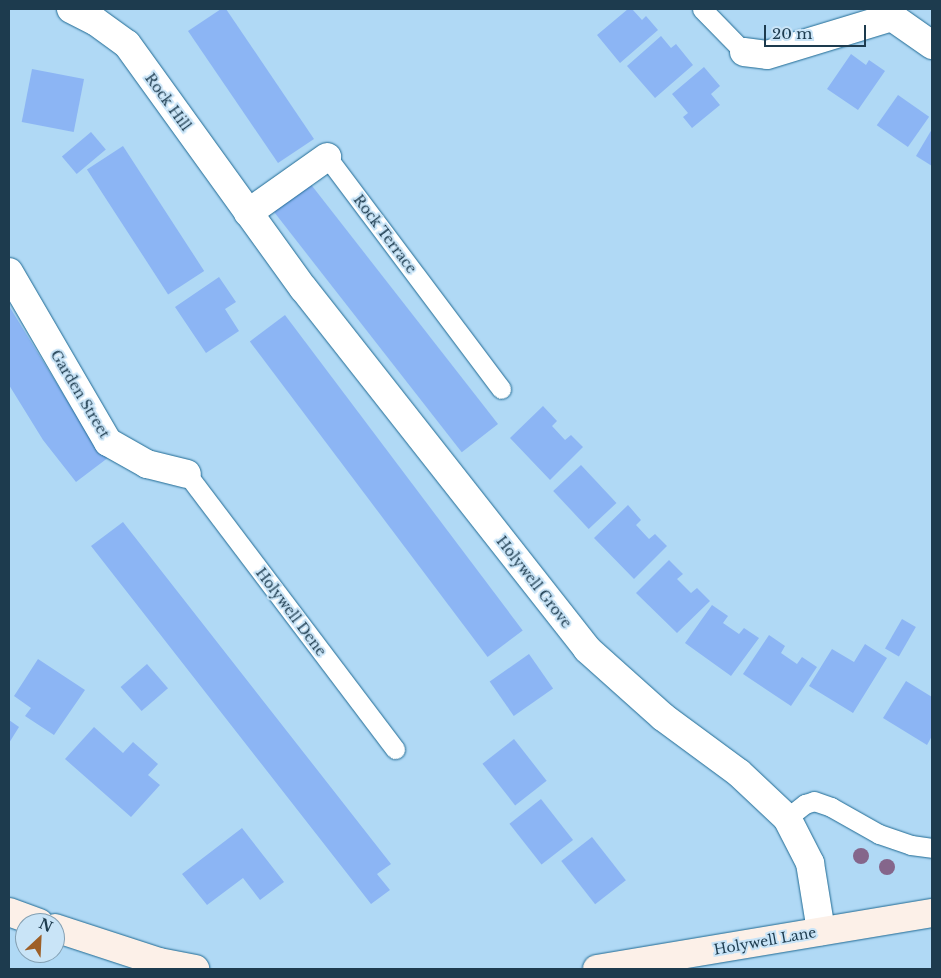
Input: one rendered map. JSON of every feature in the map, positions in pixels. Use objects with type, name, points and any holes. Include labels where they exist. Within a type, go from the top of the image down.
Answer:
[{"type":"main road","name":"Holywell Lane","points":[[597,969],[932,912]]},
{"type":"main road","points":[[65,931],[159,962],[195,969]]},
{"type":"street","name":"Rock Hill","points":[[71,9],[95,21],[127,44],[248,213]]},
{"type":"street","points":[[744,52],[767,56],[893,13],[932,45]]},
{"type":"street","name":"Rock Terrace","points":[[248,213],[327,157]]},
{"type":"street","name":"Holywell Grove","points":[[248,213],[304,290],[587,649],[663,717],[739,773],[787,818],[810,863],[821,931]]},
{"type":"street","name":"Garden Street","points":[[9,272],[108,442],[148,464],[187,474]]},
{"type":"lane","points":[[702,9],[744,52]]},
{"type":"lane","name":"Rock Terrace","points":[[327,157],[501,389]]},
{"type":"lane","name":"Holywell Dene","points":[[187,474],[395,749]]},
{"type":"lane","points":[[787,818],[805,804],[814,801],[832,807],[879,834],[932,848]]},
{"type":"building","points":[[221,9],[226,9],[314,139],[278,163],[188,31]]},
{"type":"building","points":[[628,9],[632,9],[642,20],[646,16],[658,30],[620,63],[597,35]]},
{"type":"building","points":[[661,36],[671,48],[676,44],[693,65],[655,98],[627,66]]},
{"type":"building","points":[[851,54],[866,65],[869,60],[885,71],[858,110],[827,89]]},
{"type":"building","points":[[704,67],[720,86],[711,94],[720,105],[692,128],[683,117],[688,113],[672,94]]},
{"type":"building","points":[[32,69],[84,79],[74,132],[22,122]]},
{"type":"building","points":[[898,95],[929,117],[908,147],[877,125]]},
{"type":"building","points":[[932,129],[932,166],[916,156]]},
{"type":"building","points":[[91,132],[106,150],[77,174],[62,156]]},
{"type":"building","points":[[123,146],[204,271],[168,294],[87,169]]},
{"type":"building","points":[[309,182],[498,424],[462,452],[273,210]]},
{"type":"building","points":[[219,277],[236,302],[225,309],[239,331],[206,353],[175,307]]},
{"type":"building","points":[[9,306],[78,418],[109,457],[76,482],[43,440],[9,385]]},
{"type":"building","points":[[285,315],[523,630],[488,657],[250,341]]},
{"type":"building","points":[[543,406],[557,421],[552,426],[565,440],[571,435],[583,447],[550,480],[510,438]]},
{"type":"building","points":[[581,465],[616,503],[589,529],[553,491]]},
{"type":"building","points":[[628,505],[641,520],[636,525],[649,539],[655,534],[667,546],[634,579],[594,538]]},
{"type":"building","points":[[123,522],[391,864],[377,874],[390,890],[371,904],[91,546]]},
{"type":"building","points":[[669,560],[683,574],[677,579],[691,593],[697,588],[710,601],[677,633],[636,593]]},
{"type":"building","points":[[712,605],[728,616],[723,623],[739,634],[744,628],[759,638],[731,676],[685,643]]},
{"type":"building","points":[[902,619],[916,627],[899,656],[885,648]]},
{"type":"building","points":[[769,635],[785,646],[781,653],[797,664],[802,657],[817,667],[791,706],[743,674]]},
{"type":"building","points":[[865,644],[887,658],[853,713],[809,686],[832,649],[854,662]]},
{"type":"building","points":[[529,654],[553,688],[514,716],[490,682]]},
{"type":"building","points":[[38,659],[85,690],[54,735],[25,716],[31,708],[14,696]]},
{"type":"building","points":[[147,664],[168,688],[142,711],[121,687]]},
{"type":"building","points":[[906,681],[932,697],[932,736],[927,745],[883,718]]},
{"type":"building","points":[[9,720],[19,727],[9,743]]},
{"type":"building","points":[[94,727],[123,753],[133,742],[158,764],[148,775],[160,785],[131,817],[65,759]]},
{"type":"building","points":[[514,739],[547,781],[515,805],[482,764]]},
{"type":"building","points":[[541,799],[573,840],[541,865],[509,824]]},
{"type":"building","points":[[242,828],[284,882],[260,900],[243,878],[207,905],[182,874]]},
{"type":"building","points":[[592,837],[626,880],[595,904],[561,861]]}]
